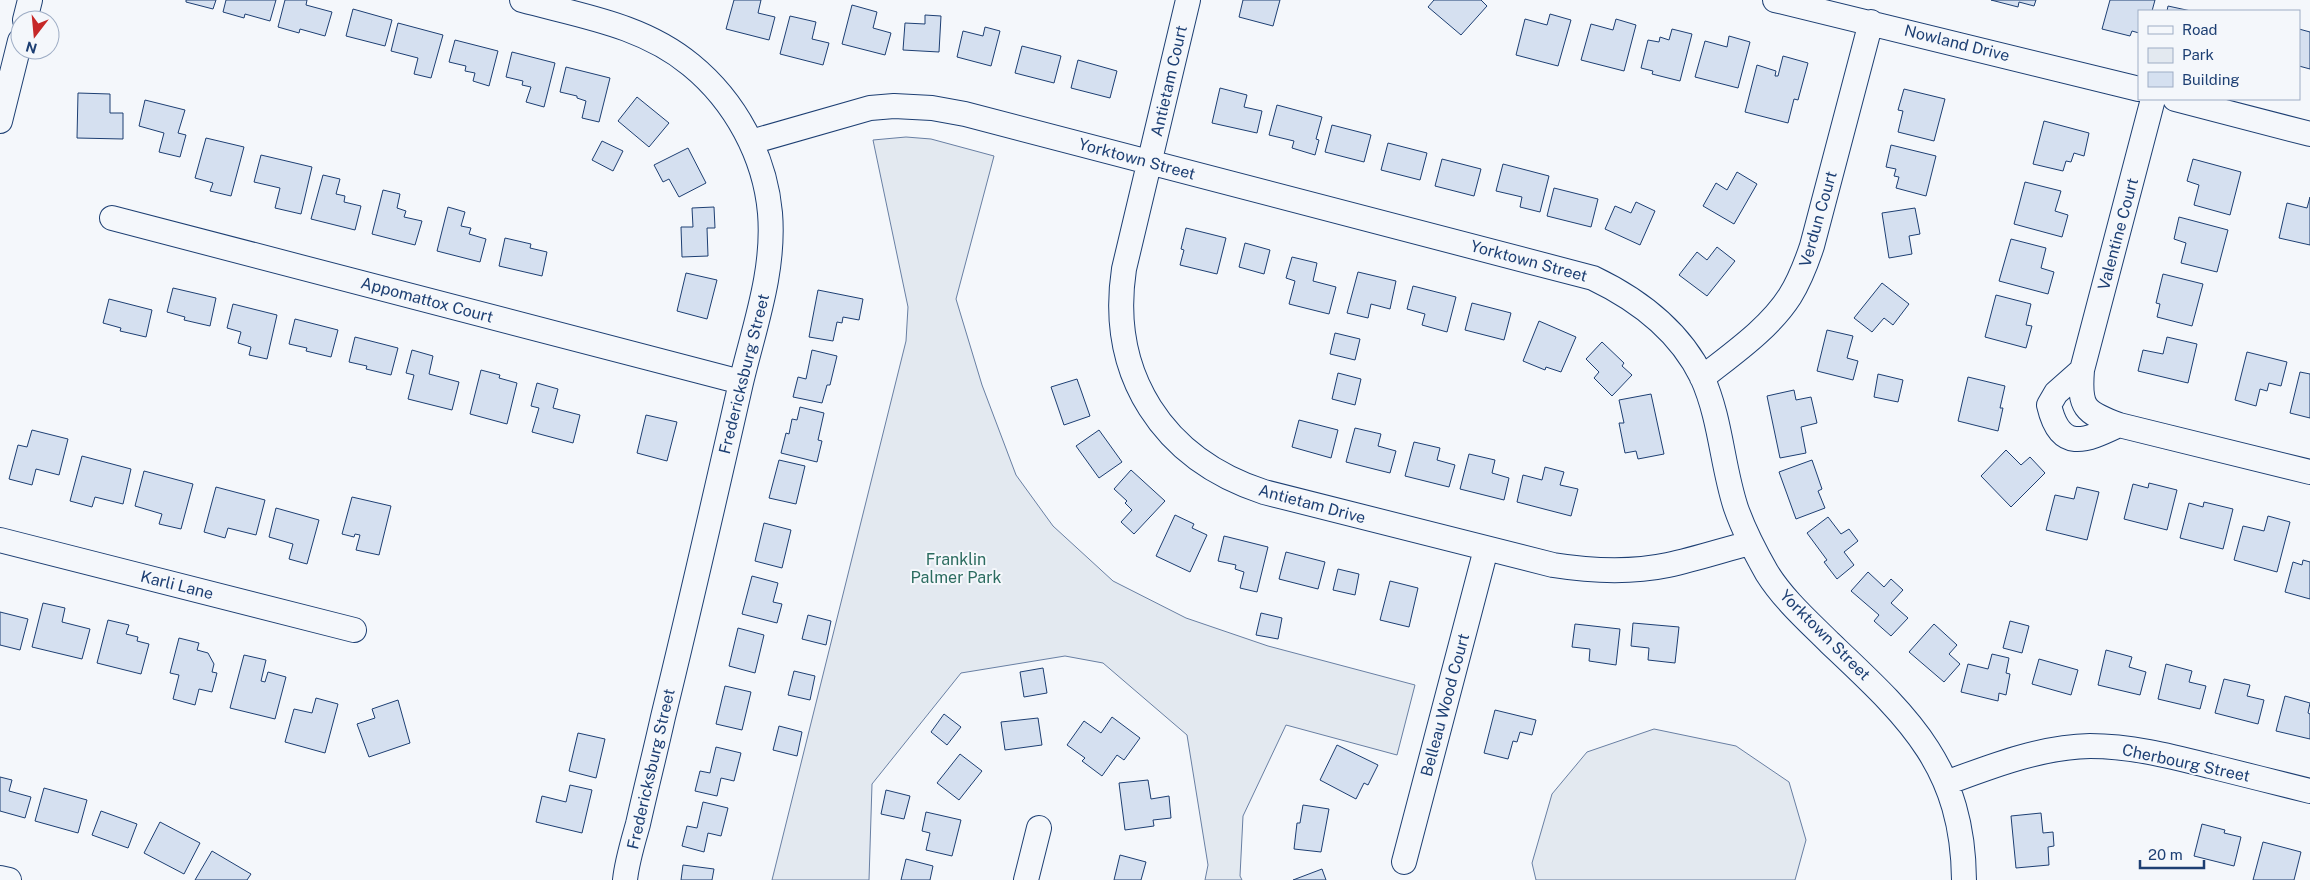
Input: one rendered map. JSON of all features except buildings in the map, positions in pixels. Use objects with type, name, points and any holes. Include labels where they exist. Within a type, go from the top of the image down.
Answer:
[{"type":"street","name":"Fredericksburg Street","points":[[522,0],[628,28],[661,44],[691,65],[716,88],[734,112],[751,142],[767,190],[771,244],[766,284],[741,382],[625,880]]},
{"type":"street","name":"Antietam Court","points":[[1150,162],[1188,0]]},
{"type":"street","name":"Nowland Drive","points":[[1775,0],[2138,89]]},
{"type":"street","name":"Verdun Court","points":[[1702,378],[1746,343],[1773,316],[1789,298],[1801,276],[1812,246],[1871,22]]},
{"type":"street","points":[[0,121],[15,60]]},
{"type":"street","name":"Valentine Court","points":[[2153,100],[2082,370],[2080,393],[2085,406],[2095,416],[2119,426],[2310,472]]},
{"type":"street","points":[[2179,100],[2310,134]]},
{"type":"street","name":"Yorktown Street","points":[[751,142],[870,108],[894,106],[932,108],[965,114],[1593,278],[1625,293],[1657,317],[1680,343],[1702,378],[1714,412],[1736,508],[1750,542],[1769,575],[1795,609],[1914,726],[1930,751],[1946,783],[1953,804],[1961,842],[1964,880]]},
{"type":"street","name":"Antietam Drive","points":[[1150,162],[1124,269],[1120,318],[1124,347],[1135,380],[1148,405],[1165,430],[1179,445],[1219,474],[1244,486],[1553,565],[1614,570],[1667,565],[1750,542]]},
{"type":"street","name":"Appomattox Court","points":[[112,218],[741,382]]},
{"type":"street","points":[[2082,370],[2056,393],[2049,405],[2052,421],[2063,435],[2078,441],[2119,426]]},
{"type":"street","name":"Karli Lane","points":[[0,540],[354,630]]},
{"type":"street","name":"Belleau Wood Court","points":[[1404,862],[1486,549]]},
{"type":"street","name":"Cherbourg Street","points":[[1946,783],[1993,765],[2045,752],[2088,746],[2129,748],[2162,754],[2310,791]]},
{"type":"street","points":[[1026,880],[1039,828]]},
{"type":"street","points":[[0,878],[9,880]]},
{"type":"green space","name":"Franklin Palmer Park","points":[[906,137],[931,139],[994,156],[956,299],[982,385],[1016,475],[1053,526],[1113,581],[1186,618],[1268,646],[1415,685],[1397,755],[1286,725],[1243,816],[1240,876],[1242,880],[1205,880],[1208,865],[1187,735],[1103,663],[1065,656],[961,673],[872,784],[869,880],[772,880],[906,341],[908,307],[873,140]]},
{"type":"green space","points":[[1654,729],[1736,746],[1789,782],[1806,840],[1795,880],[1536,880],[1532,863],[1552,794],[1587,752]]}]
